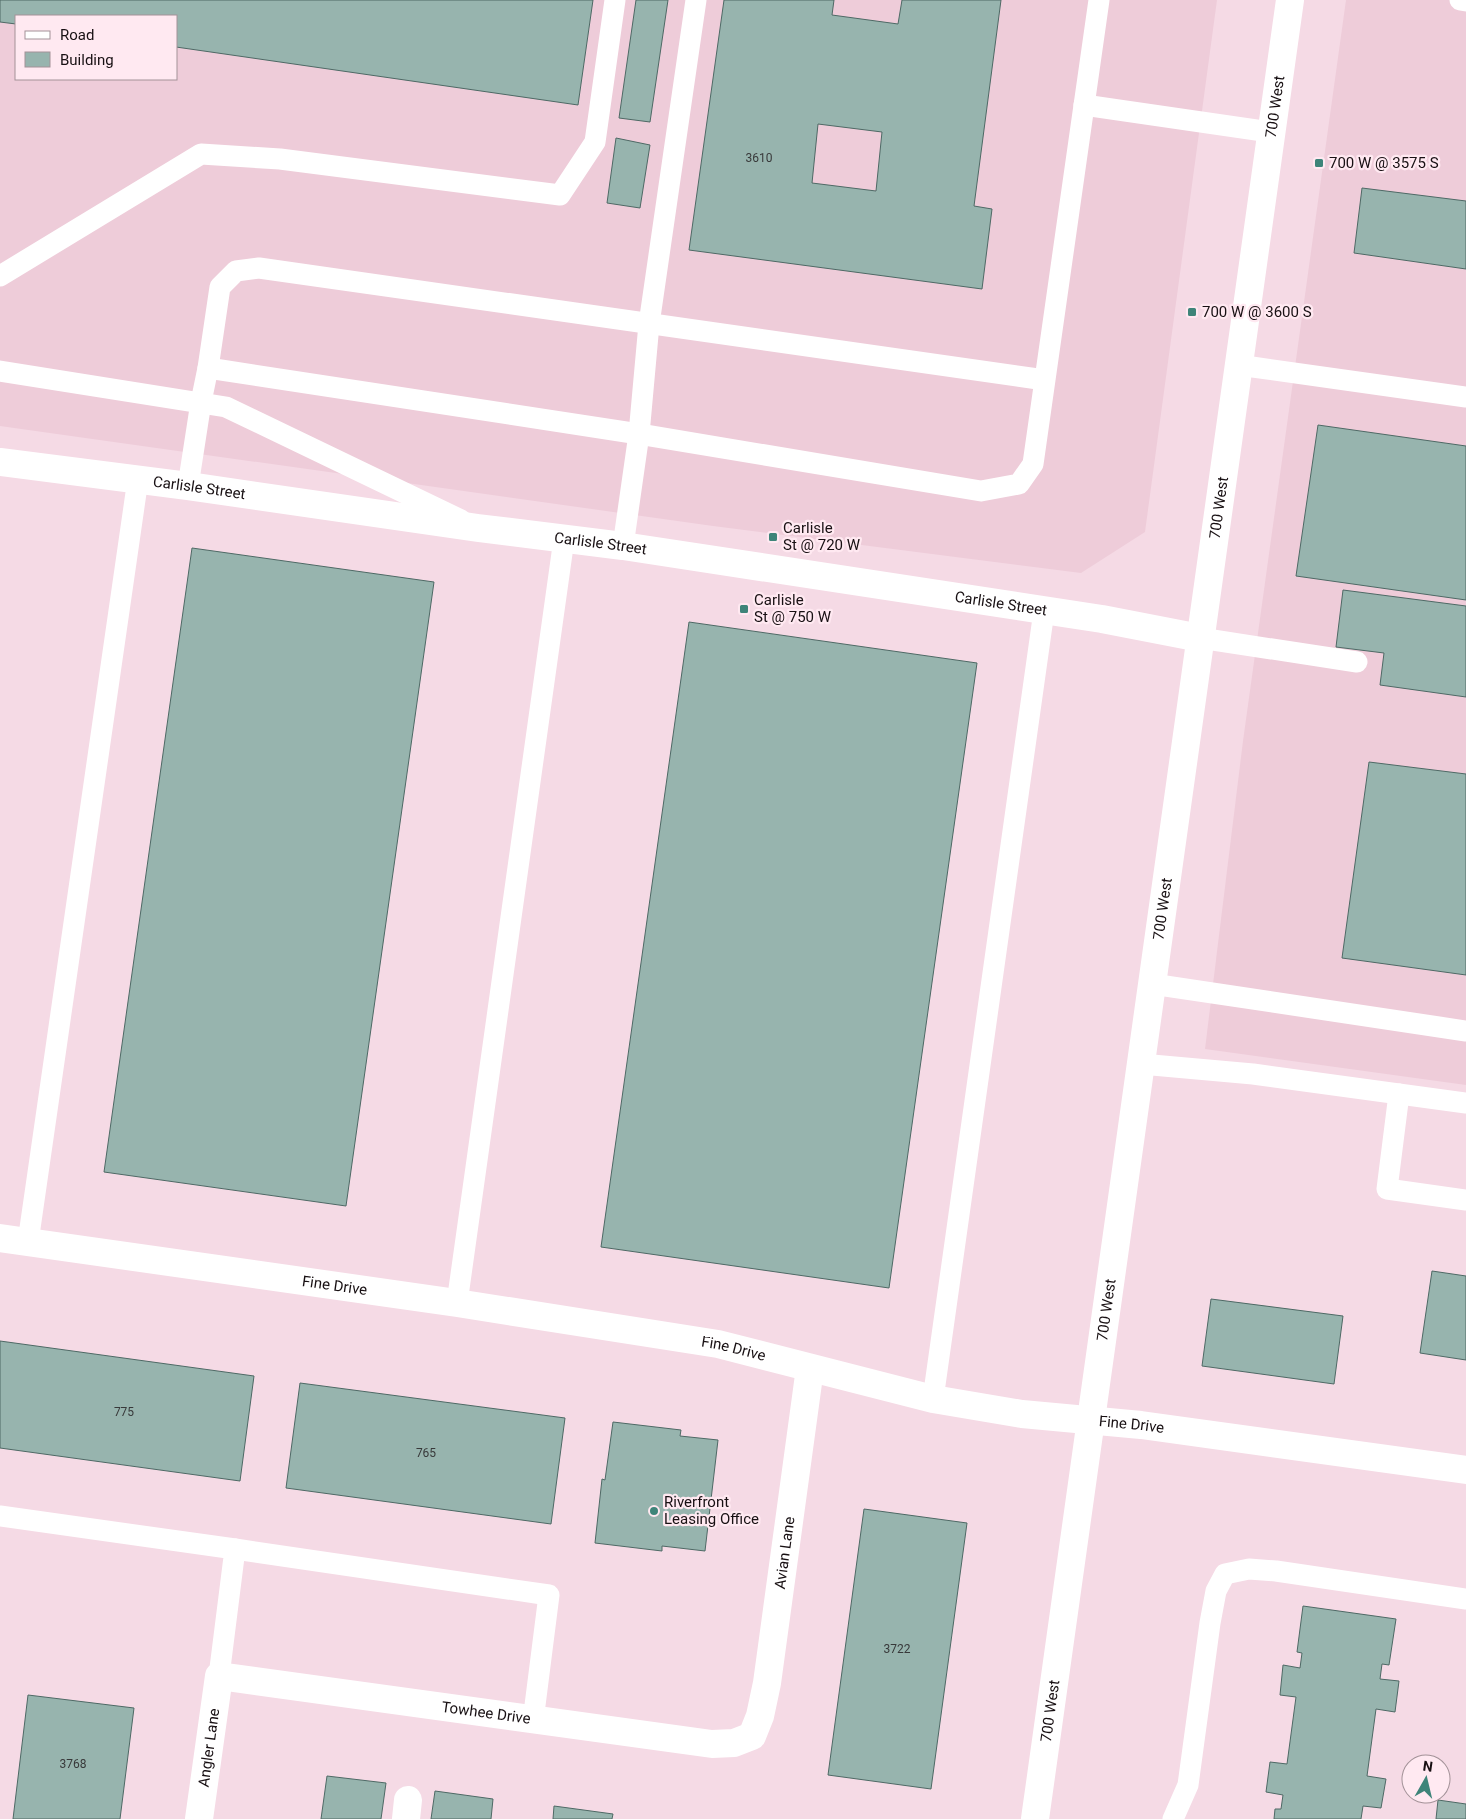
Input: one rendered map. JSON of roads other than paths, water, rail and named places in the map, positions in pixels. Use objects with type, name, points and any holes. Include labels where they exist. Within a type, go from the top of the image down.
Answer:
[{"type":"street","name":"700 West","points":[[1035,1819],[1290,0]]},
{"type":"street","name":"Carlisle Street","points":[[0,462],[138,479],[478,528],[623,546],[1102,619],[1200,638]]},
{"type":"street","name":"Fine Drive","points":[[0,1238],[456,1303],[718,1344],[932,1399],[1022,1414],[1153,1427],[1466,1470]]},
{"type":"street","name":"Avian Lane","points":[[752,1736],[760,1716],[766,1683],[810,1368]]},
{"type":"street","name":"Towhee Drive","points":[[219,1676],[533,1721],[712,1744],[734,1743],[752,1736]]},
{"type":"street","name":"Angler Lane","points":[[199,1819],[219,1676]]},
{"type":"lane","points":[[0,276],[201,154],[280,160],[560,195],[595,142],[614,0]]},
{"type":"lane","points":[[623,546],[639,434],[650,324],[696,0]]},
{"type":"lane","points":[[208,368],[639,434],[981,491],[1019,484],[1033,464],[1099,0]]},
{"type":"lane","points":[[1460,0],[1466,1]]},
{"type":"lane","points":[[1084,105],[1270,132]]},
{"type":"lane","points":[[188,486],[220,287],[236,271],[259,268],[1045,380]]},
{"type":"lane","points":[[1238,365],[1466,397]]},
{"type":"lane","points":[[0,371],[226,407],[478,528]]},
{"type":"lane","points":[[28,1242],[138,479]]},
{"type":"lane","points":[[456,1303],[564,539]]},
{"type":"lane","points":[[932,1399],[1044,611]]},
{"type":"lane","points":[[1200,638],[1357,662]]},
{"type":"lane","points":[[1152,984],[1466,1031]]},
{"type":"lane","points":[[1141,1064],[1253,1074],[1466,1103]]},
{"type":"lane","points":[[1399,1094],[1387,1189],[1466,1200]]},
{"type":"lane","points":[[0,1516],[549,1594],[533,1721]]},
{"type":"lane","points":[[219,1676],[236,1549]]},
{"type":"lane","points":[[1174,1819],[1188,1785],[1210,1623],[1216,1591],[1225,1574],[1249,1569],[1276,1571],[1466,1599]]},
{"type":"place","name":"700 W @ 3575 S","points":[[1319,163]]},
{"type":"place","name":"700 W @ 3600 S","points":[[1192,312]]},
{"type":"place","name":"Carlisle St @ 720 W","points":[[773,537]]},
{"type":"place","name":"Carlisle St @ 750 W","points":[[744,609]]},
{"type":"place","name":"Riverfront Leasing Office","points":[[654,1511]]}]
